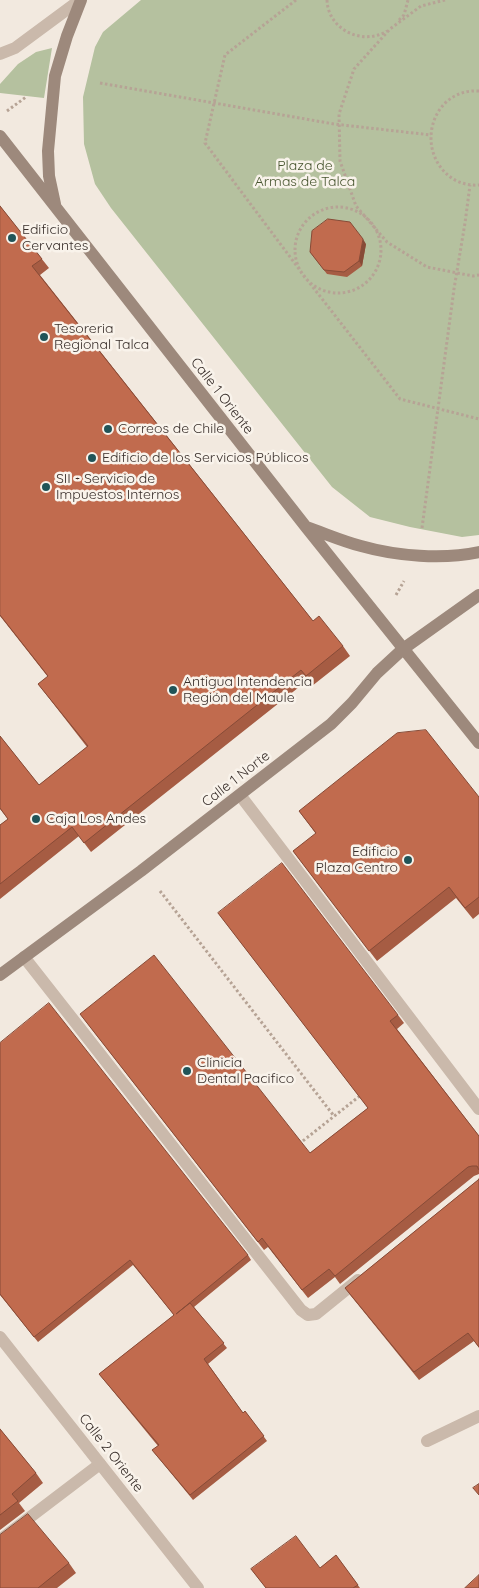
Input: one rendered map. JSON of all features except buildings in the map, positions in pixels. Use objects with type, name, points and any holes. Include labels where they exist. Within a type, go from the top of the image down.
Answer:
[{"type":"main road","points":[[56,206],[49,176],[48,151],[52,103],[58,68],[67,36],[81,0]]},
{"type":"main road","name":"Calle 1 Oriente","points":[[0,136],[306,527],[479,743]]},
{"type":"main road","points":[[306,527],[361,546],[419,556],[468,555],[479,552]]},
{"type":"main road","name":"Calle 1 Norte","points":[[0,975],[240,795],[331,724],[352,703],[377,673],[403,649],[479,595]]},
{"type":"street","points":[[0,54],[15,48],[81,0]]},
{"type":"street","points":[[240,795],[479,1109]]},
{"type":"street","points":[[24,957],[301,1310],[308,1315],[316,1314],[370,1270]]},
{"type":"street","name":"Calle 2 Oriente","points":[[0,1337],[198,1588]]},
{"type":"street","points":[[427,1441],[479,1416]]},
{"type":"street","points":[[0,1540],[100,1464]]},
{"type":"path","points":[[296,0],[225,55],[205,143],[305,277],[400,399],[479,419]]},
{"type":"path","points":[[327,0],[332,17],[340,28],[353,35],[366,38],[379,36],[421,6],[445,0]]},
{"type":"path","points":[[408,0],[404,15],[354,69],[339,114],[340,161],[356,206],[370,224],[383,247],[381,261],[376,273],[366,284],[354,290],[341,293],[328,292],[315,286],[305,277],[298,263],[295,248],[299,234],[306,221],[318,211],[333,206],[348,207],[359,214],[370,224],[387,242],[427,267],[479,276]]},
{"type":"path","points":[[100,83],[339,124],[431,134]]},
{"type":"path","points":[[479,91],[460,94],[447,102],[436,114],[431,130],[430,145],[436,161],[445,173],[458,182],[479,185]]},
{"type":"path","points":[[381,620],[419,556],[470,185]]},
{"type":"path","points":[[141,870],[157,887],[334,1116]]},
{"type":"path","points":[[296,1146],[363,1093]]},
{"type":"green space","name":"Plaza de Armas de Talca","points":[[141,0],[479,0],[479,535],[462,537],[370,517],[332,487],[111,208],[95,184],[84,144],[83,97],[95,47],[103,32]]},
{"type":"green space","points":[[52,48],[44,98],[0,93],[0,84],[18,64],[36,52]]},
{"type":"place","name":"Edificio Cervantes","points":[[12,238]]},
{"type":"place","name":"Tesoreria Regional Talca","points":[[44,337]]},
{"type":"place","name":"Correos de Chile","points":[[108,429]]},
{"type":"place","name":"Edificio de los Servicios Públicos","points":[[92,458]]},
{"type":"place","name":"SII - Servicio de Impuestos Internos","points":[[46,487]]},
{"type":"place","name":"Antigua Intendencia Región del Maule","points":[[173,690]]},
{"type":"place","name":"Caja Los Andes","points":[[36,819]]},
{"type":"place","name":"Edificio Plaza Centro","points":[[408,860]]},
{"type":"place","name":"Clinicia Dental Pacifico","points":[[187,1071]]}]
